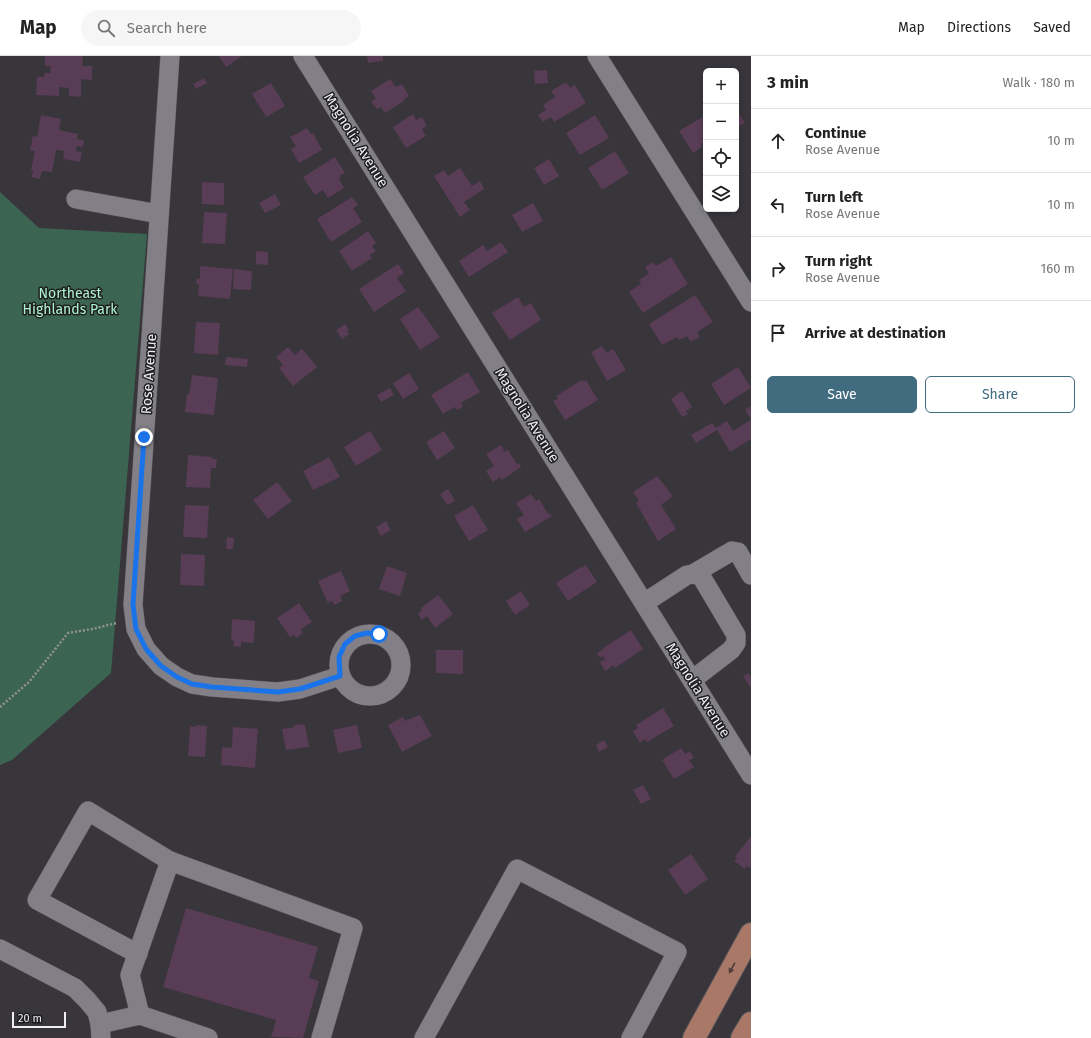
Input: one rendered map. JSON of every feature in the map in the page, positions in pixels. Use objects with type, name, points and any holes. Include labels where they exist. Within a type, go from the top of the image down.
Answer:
[{"type":"main road","points":[[694,1038],[751,934]]},
{"type":"main road","points":[[742,1038],[751,1023]]},
{"type":"street","name":"Rose Avenue","points":[[170,56],[133,605],[136,629],[146,649],[161,666],[177,677],[192,684],[278,692],[300,689],[340,676]]},
{"type":"street","name":"Magnolia Avenue","points":[[304,56],[751,775]]},
{"type":"street","points":[[597,56],[751,302]]},
{"type":"street","points":[[76,199],[159,214]]},
{"type":"street","points":[[644,603],[687,575],[693,574],[732,551],[738,552],[751,575]]},
{"type":"street","points":[[692,680],[731,650],[743,638],[736,635],[701,576],[693,574]]},
{"type":"street","points":[[138,954],[37,900],[88,811],[170,861],[353,928],[320,1038]]},
{"type":"street","points":[[140,1015],[130,975],[170,861]]},
{"type":"street","points":[[424,1038],[517,869],[677,952],[631,1038]]},
{"type":"street","points":[[0,949],[75,988],[88,1000],[97,1012],[100,1031],[140,1015],[208,1038]]},
{"type":"path","points":[[0,707],[29,682],[68,633],[135,619]]},
{"type":"green space","name":"Northeast Highlands Park","points":[[0,192],[39,228],[147,234],[111,673],[12,760],[0,765]]},
{"type":"building","points":[[45,56],[83,56],[82,66],[92,66],[92,80],[81,79],[81,97],[69,96],[69,88],[59,87],[59,96],[36,95],[37,77],[44,77],[45,73],[50,73],[51,66],[45,66]]},
{"type":"building","points":[[219,56],[242,56],[226,67]]},
{"type":"building","points":[[367,56],[383,56],[383,61],[368,63]]},
{"type":"building","points":[[547,70],[548,83],[535,84],[534,71]]},
{"type":"building","points":[[204,78],[207,83],[196,89],[193,84]]},
{"type":"building","points":[[390,79],[396,87],[402,84],[409,96],[385,113],[381,107],[377,109],[371,101],[376,99],[371,91]]},
{"type":"building","points":[[566,82],[570,88],[575,85],[586,103],[554,122],[551,117],[543,122],[538,115],[546,110],[543,105],[555,97],[551,91]]},
{"type":"building","points":[[271,83],[285,106],[266,117],[252,94]]},
{"type":"building","points":[[739,113],[745,123],[739,126]]},
{"type":"building","points":[[413,114],[416,120],[422,117],[427,126],[422,129],[426,136],[406,148],[393,127]]},
{"type":"building","points":[[41,115],[61,119],[59,130],[78,134],[77,139],[84,140],[83,147],[77,146],[76,151],[82,152],[80,162],[63,159],[64,151],[56,150],[52,172],[42,171],[40,179],[32,177],[33,170],[31,170],[35,151],[30,150],[33,136],[37,137]]},
{"type":"building","points":[[595,115],[609,138],[580,155],[566,133]]},
{"type":"building","points":[[703,117],[702,147],[693,153],[679,131]]},
{"type":"building","points":[[307,128],[311,134],[313,133],[322,150],[299,163],[291,149],[296,146],[290,137]]},
{"type":"building","points":[[615,151],[629,173],[602,190],[588,168]]},
{"type":"building","points":[[335,157],[345,173],[339,176],[344,188],[328,198],[323,190],[315,195],[303,177]]},
{"type":"building","points":[[549,159],[559,176],[544,185],[534,168]]},
{"type":"building","points":[[460,168],[472,186],[480,181],[484,189],[464,202],[470,210],[460,217],[434,176],[444,170],[448,176]]},
{"type":"building","points":[[202,182],[224,183],[224,205],[202,204]]},
{"type":"building","points":[[275,194],[281,205],[265,213],[259,203]]},
{"type":"building","points":[[352,197],[358,205],[353,208],[362,222],[331,242],[317,219]]},
{"type":"building","points":[[533,203],[543,221],[522,232],[512,215]]},
{"type":"building","points":[[204,212],[227,213],[225,244],[202,243]]},
{"type":"building","points":[[368,231],[376,243],[372,246],[376,251],[370,255],[372,258],[352,271],[339,251]]},
{"type":"building","points":[[501,242],[508,252],[469,277],[459,261],[483,245],[487,251]]},
{"type":"building","points":[[256,251],[268,252],[268,265],[256,264]]},
{"type":"building","points":[[671,257],[688,284],[643,313],[629,292],[641,284],[639,280],[649,274],[645,267],[653,262],[656,266]]},
{"type":"building","points":[[398,264],[404,273],[397,278],[406,291],[374,312],[359,289]]},
{"type":"building","points":[[200,266],[233,269],[230,299],[198,296],[199,284],[196,284],[197,278],[200,279]]},
{"type":"building","points":[[234,269],[252,271],[251,290],[233,289]]},
{"type":"building","points":[[695,295],[713,322],[697,332],[700,337],[691,342],[687,336],[679,340],[677,337],[662,345],[649,324]]},
{"type":"building","points":[[518,297],[524,307],[531,303],[541,320],[510,340],[492,313]]},
{"type":"building","points":[[418,307],[440,337],[420,350],[400,319]]},
{"type":"building","points":[[196,322],[220,323],[218,355],[194,353]]},
{"type":"building","points":[[345,324],[349,330],[347,331],[349,334],[342,339],[336,330]]},
{"type":"building","points":[[602,346],[607,353],[613,349],[626,370],[607,381],[591,352]]},
{"type":"building","points":[[288,347],[295,355],[302,349],[317,367],[293,386],[279,368],[283,365],[276,357]]},
{"type":"building","points":[[226,357],[248,359],[247,367],[225,365]]},
{"type":"building","points":[[738,367],[751,388],[724,405],[711,384]]},
{"type":"building","points":[[468,372],[480,392],[461,403],[463,407],[457,410],[455,407],[443,414],[431,395]]},
{"type":"building","points":[[409,373],[419,389],[403,399],[393,383]]},
{"type":"building","points":[[192,375],[218,378],[214,415],[185,412],[187,394],[189,394]]},
{"type":"building","points":[[582,380],[583,382],[586,380],[598,400],[565,420],[553,401],[558,399],[556,396]]},
{"type":"building","points":[[390,388],[394,395],[381,402],[377,395]]},
{"type":"building","points":[[682,391],[692,407],[686,411],[688,414],[682,417],[671,399]]},
{"type":"building","points":[[751,406],[751,419],[745,410]]},
{"type":"building","points":[[751,420],[751,439],[730,452],[717,430],[696,443],[691,435],[712,423],[716,428],[727,421],[733,431]]},
{"type":"building","points":[[370,431],[382,450],[356,466],[344,447]]},
{"type":"building","points":[[444,431],[455,448],[437,460],[426,442]]},
{"type":"building","points":[[501,445],[505,452],[508,450],[517,464],[519,463],[521,467],[502,480],[500,477],[493,482],[486,471],[494,466],[486,454]]},
{"type":"building","points":[[188,455],[212,457],[212,459],[217,459],[216,468],[211,468],[210,488],[186,487]]},
{"type":"building","points":[[329,457],[340,477],[313,490],[303,471]]},
{"type":"building","points":[[657,476],[673,496],[661,505],[676,529],[658,541],[636,503],[639,501],[633,492]]},
{"type":"building","points":[[277,482],[292,501],[268,519],[253,500]]},
{"type":"building","points":[[448,489],[455,501],[447,505],[440,494]]},
{"type":"building","points":[[531,494],[536,501],[539,499],[548,514],[549,513],[552,516],[525,532],[517,519],[524,515],[516,503]]},
{"type":"building","points":[[185,505],[209,506],[207,538],[183,537]]},
{"type":"building","points":[[473,505],[488,530],[469,541],[454,516]]},
{"type":"building","points":[[386,521],[391,530],[381,536],[376,527]]},
{"type":"building","points":[[227,537],[234,538],[233,549],[226,549]]},
{"type":"building","points":[[181,554],[205,555],[204,586],[180,585]]},
{"type":"building","points":[[586,565],[597,582],[568,601],[556,583]]},
{"type":"building","points":[[387,566],[407,573],[400,596],[379,589]]},
{"type":"building","points":[[341,571],[350,591],[340,596],[342,601],[334,605],[332,601],[328,603],[318,581]]},
{"type":"building","points":[[521,591],[530,605],[515,615],[506,601]]},
{"type":"building","points":[[438,595],[453,614],[435,628],[427,616],[422,620],[418,614],[422,610],[421,608]]},
{"type":"building","points":[[299,603],[312,622],[301,629],[303,633],[296,638],[294,635],[290,637],[277,618]]},
{"type":"building","points":[[232,619],[255,621],[254,643],[241,642],[241,647],[233,646],[234,641],[231,640]]},
{"type":"building","points":[[631,630],[643,649],[615,668],[614,665],[605,671],[600,662],[605,659],[603,656],[600,658],[597,653]]},
{"type":"building","points":[[436,650],[463,650],[463,674],[436,673]]},
{"type":"building","points":[[748,673],[750,676],[751,675],[751,688],[743,676]]},
{"type":"building","points":[[663,708],[674,726],[647,742],[645,739],[640,743],[633,731],[638,728],[636,725]]},
{"type":"building","points":[[420,715],[432,736],[402,752],[388,725],[403,717],[405,721]]},
{"type":"building","points":[[303,724],[305,725],[309,747],[286,750],[282,729]]},
{"type":"building","points":[[196,725],[207,726],[205,757],[188,756],[190,726],[196,727]]},
{"type":"building","points":[[357,725],[362,748],[338,753],[333,730]]},
{"type":"building","points":[[233,727],[258,729],[255,768],[221,765],[222,747],[232,748]]},
{"type":"building","points":[[604,740],[608,747],[599,752],[596,745]]},
{"type":"building","points":[[681,748],[685,754],[690,751],[694,758],[689,760],[694,767],[674,779],[662,760]]},
{"type":"building","points":[[643,785],[651,799],[641,804],[633,790]]},
{"type":"building","points":[[751,836],[751,869],[747,866],[745,869],[734,861],[737,858],[735,857]]},
{"type":"building","points":[[691,854],[708,879],[685,895],[668,870]]},
{"type":"building","points":[[186,908],[318,947],[309,978],[319,981],[303,1038],[271,1037],[276,1020],[163,987]]},
{"type":"route","points":[[144,437],[133,605],[136,629],[146,649],[161,666],[177,677],[192,684],[278,692],[300,689],[340,676],[339,657],[345,644],[355,636],[367,633],[379,634]]}]
